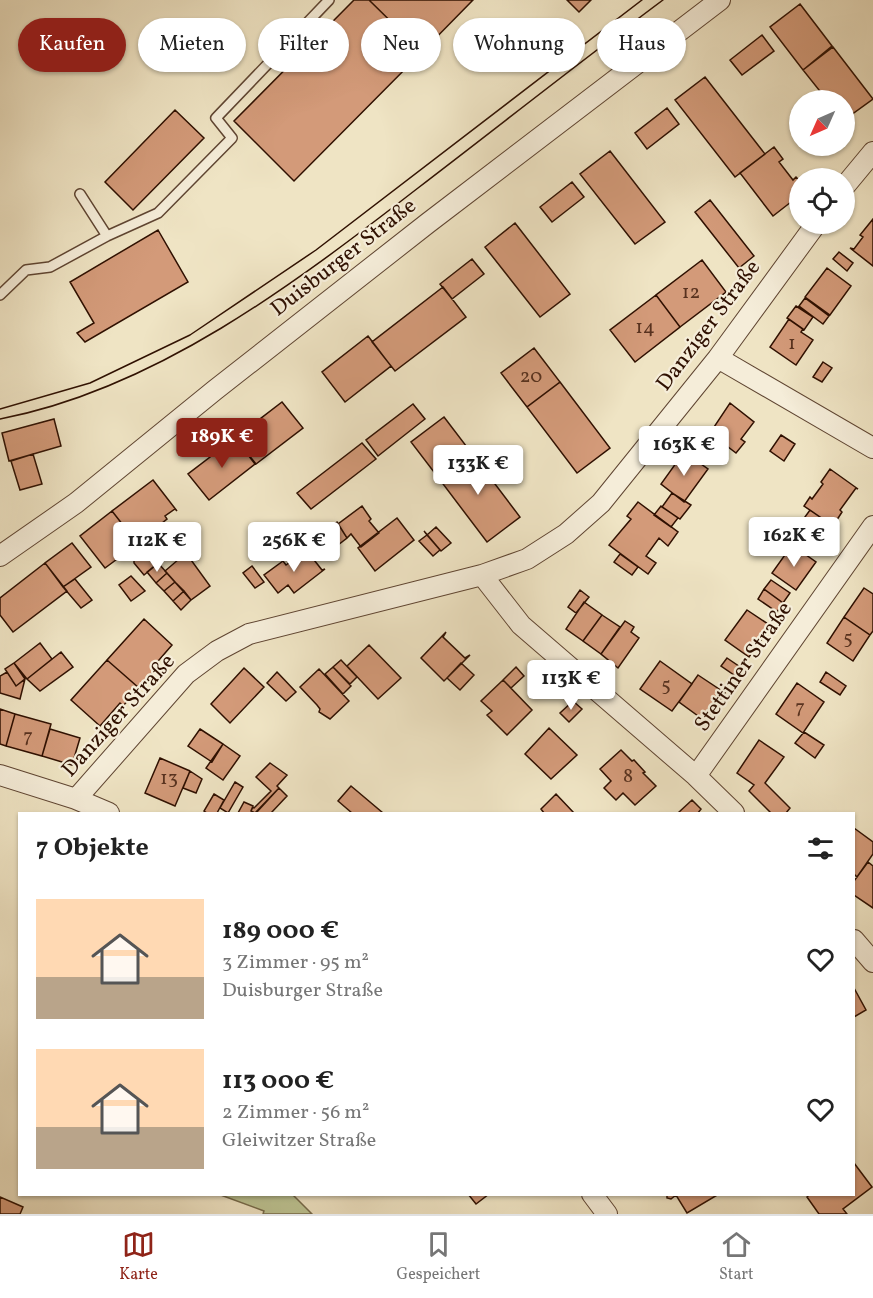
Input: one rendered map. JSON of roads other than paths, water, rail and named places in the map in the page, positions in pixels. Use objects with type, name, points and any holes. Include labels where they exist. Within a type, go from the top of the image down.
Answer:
[{"type":"street","name":"Duisburger Straße","points":[[0,556],[76,503],[224,382],[720,0]]},
{"type":"street","points":[[855,174],[873,152]]},
{"type":"street","name":"Danziger Straße","points":[[76,799],[186,674],[217,651],[249,634],[482,574],[527,559],[566,534],[601,502],[718,357],[809,234]]},
{"type":"street","points":[[718,357],[873,448]]},
{"type":"street","name":"Stettiner Straße","points":[[696,776],[873,526]]},
{"type":"street","points":[[482,574],[521,625],[696,776],[733,812]]},
{"type":"street","points":[[0,775],[76,799],[107,812]]},
{"type":"street","points":[[855,941],[873,962]]},
{"type":"street","points":[[594,1196],[607,1214]]},
{"type":"lane","points":[[0,295],[26,270],[50,267],[107,236],[158,213],[232,138],[216,118],[329,0]]},
{"type":"lane","points":[[80,194],[107,236]]},
{"type":"tram line","points":[[0,409],[90,383],[190,335],[316,250],[642,0]]},
{"type":"tram line","points":[[0,419],[58,404],[114,384],[168,358],[221,328],[272,295],[371,224],[663,0]]}]
